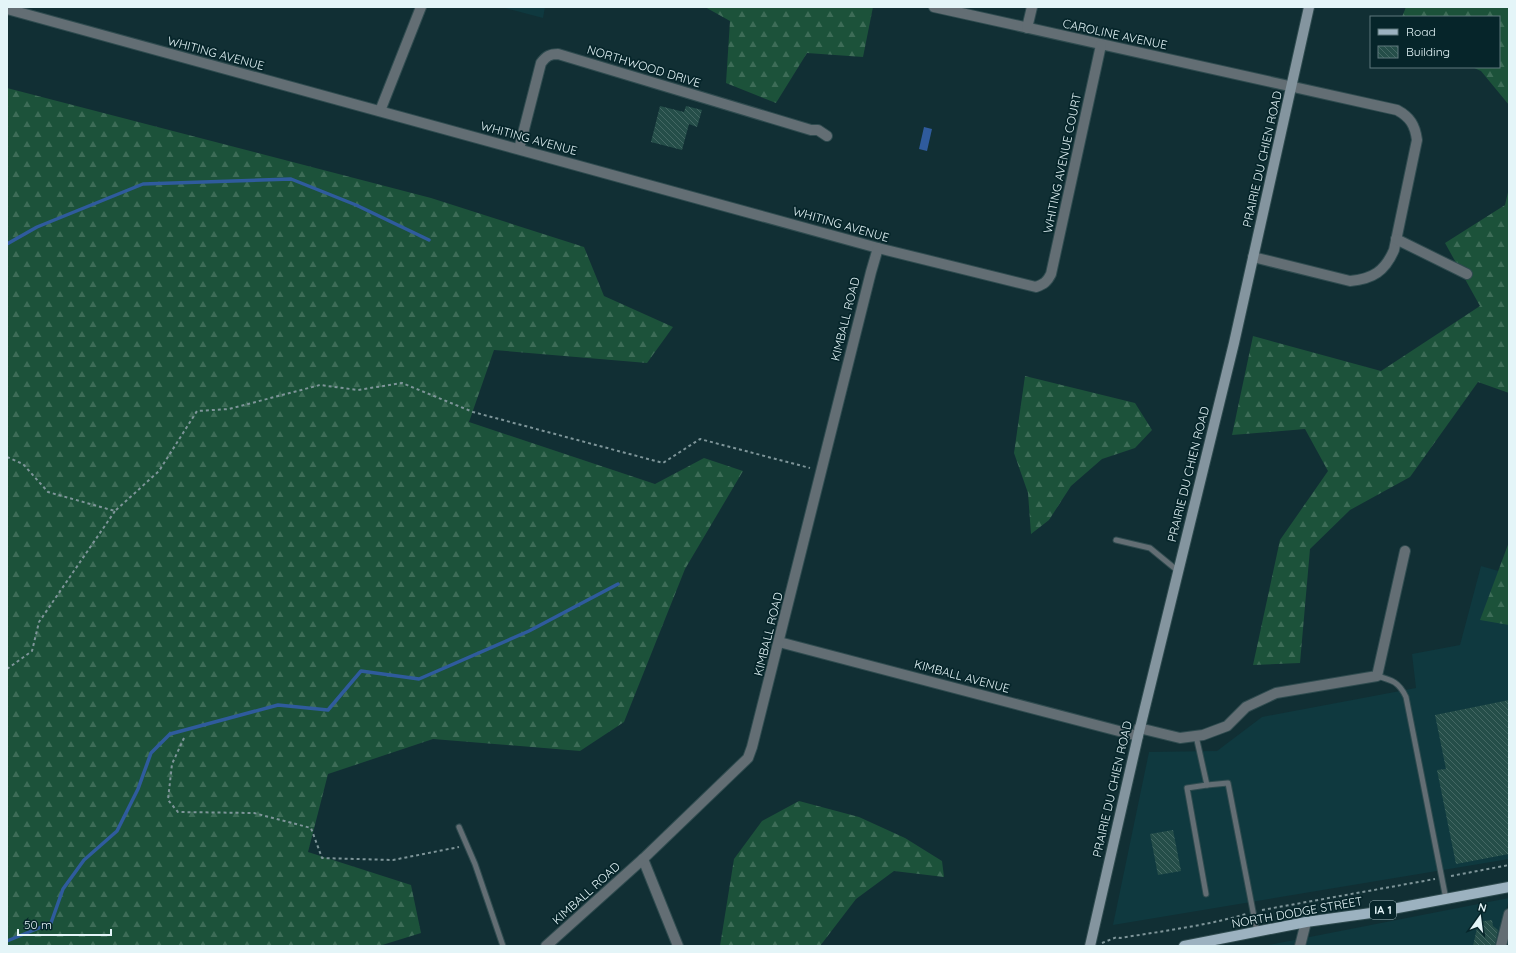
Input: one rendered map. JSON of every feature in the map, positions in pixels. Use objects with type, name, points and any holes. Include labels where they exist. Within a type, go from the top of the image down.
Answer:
[{"type":"main road","name":"NORTH DODGE STREET","points":[[1184,946],[1306,922],[1371,913],[1509,887]]},
{"type":"street","points":[[380,111],[421,7]]},
{"type":"street","name":"CAROLINE AVENUE","points":[[934,7],[1397,110],[1405,114],[1412,121],[1416,131],[1417,140],[1394,250],[1390,259],[1382,269],[1374,275],[1362,280],[1350,281],[1253,257]]},
{"type":"street","points":[[1027,28],[1032,7]]},
{"type":"street","name":"PRAIRIE DU CHIEN ROAD","points":[[1090,946],[1138,732],[1253,257],[1308,7]]},
{"type":"street","name":"WHITING AVENUE","points":[[7,9],[878,248],[1036,287],[1044,284]]},
{"type":"street","name":"WHITING AVENUE COURT","points":[[1044,284],[1051,274],[1102,45]]},
{"type":"street","name":"NORTHWOOD DRIVE","points":[[518,149],[541,63],[545,57],[551,54],[558,54],[811,130],[818,130],[827,136]]},
{"type":"street","points":[[1396,239],[1467,274]]},
{"type":"street","name":"KIMBALL ROAD","points":[[546,946],[643,859],[748,758],[822,471],[870,272],[878,248]]},
{"type":"street","points":[[1377,676],[1405,551]]},
{"type":"street","name":"KIMBALL AVENUE","points":[[779,642],[1138,732],[1180,738],[1203,735],[1226,726],[1246,707],[1276,693],[1377,676]]},
{"type":"street","points":[[643,859],[678,946]]},
{"type":"street","points":[[1501,946],[1507,929],[1509,914]]},
{"type":"street","points":[[1300,946],[1306,922]]},
{"type":"lane","points":[[1116,540],[1150,548],[1178,571]]},
{"type":"lane","points":[[1377,676],[1389,679],[1401,687],[1406,697],[1446,899]]},
{"type":"lane","points":[[1196,736],[1208,785]]},
{"type":"lane","points":[[1206,894],[1187,788],[1228,783],[1258,932]]},
{"type":"lane","points":[[459,827],[490,904],[503,946]]},
{"type":"path","points":[[7,669],[32,652],[39,622],[115,511],[159,471],[197,411],[229,410],[320,385],[358,390],[402,383],[473,412],[663,463],[700,439],[822,471]]},
{"type":"path","points":[[7,457],[23,464],[48,492],[115,511]]},
{"type":"path","points":[[184,738],[172,764],[168,800],[178,812],[254,813],[312,828],[322,858],[393,860],[467,845]]},
{"type":"path","points":[[1096,946],[1117,936],[1120,938],[1182,929],[1218,922],[1254,912],[1509,865]]},
{"type":"shaded area","points":[[501,7],[545,7],[543,18]]},
{"type":"shaded area","points":[[1481,566],[1509,574],[1509,859],[1113,925],[1149,752],[1217,751],[1262,717],[1416,688],[1412,654],[1460,645]]},
{"type":"shaded area","points":[[1509,898],[1498,946],[1263,946]]},
{"type":"green space","points":[[705,7],[873,7],[863,57],[807,53],[776,103],[726,83],[730,21]]},
{"type":"green space","points":[[1406,7],[1509,7],[1509,105],[1481,71],[1474,68],[1500,68],[1500,16],[1402,16]]},
{"type":"green space","points":[[7,88],[431,198],[584,247],[604,296],[673,327],[647,363],[494,350],[469,422],[655,484],[704,458],[743,471],[685,569],[624,722],[580,751],[433,739],[328,774],[308,852],[411,885],[421,933],[379,946],[7,946]]},
{"type":"green space","points":[[1509,188],[1509,393],[1478,382],[1410,477],[1350,510],[1310,549],[1300,663],[1253,665],[1280,540],[1328,471],[1305,429],[1232,435],[1253,336],[1381,371],[1480,306],[1445,243],[1505,205]]},
{"type":"green space","points":[[1025,376],[1135,403],[1152,430],[1135,448],[1102,459],[1071,486],[1049,520],[1031,534],[1028,493],[1014,453]]},
{"type":"green space","points":[[1509,542],[1509,625],[1480,620]]},
{"type":"green space","points":[[799,801],[859,817],[905,838],[942,861],[944,877],[894,871],[856,899],[820,946],[720,946],[734,859],[762,821]]},
{"type":"water","points":[[924,127],[932,129],[927,151],[919,149]]},
{"type":"building","points":[[660,106],[684,112],[686,106],[702,110],[697,127],[689,124],[682,150],[651,142]]},
{"type":"building","points":[[1509,700],[1509,854],[1456,864],[1437,770],[1446,769],[1435,715]]},
{"type":"building","points":[[1173,830],[1181,871],[1158,875],[1150,834]]},
{"type":"building","points":[[1492,920],[1493,926],[1498,930],[1495,946],[1473,946],[1477,928],[1476,922]]},
{"type":"waterway","points":[[7,244],[37,227],[143,184],[291,179],[356,205],[429,240]]},
{"type":"waterway","points":[[7,941],[51,923],[63,889],[84,860],[117,831],[138,789],[151,753],[170,734],[278,705],[328,710],[361,671],[419,679],[529,631],[618,584]]}]
